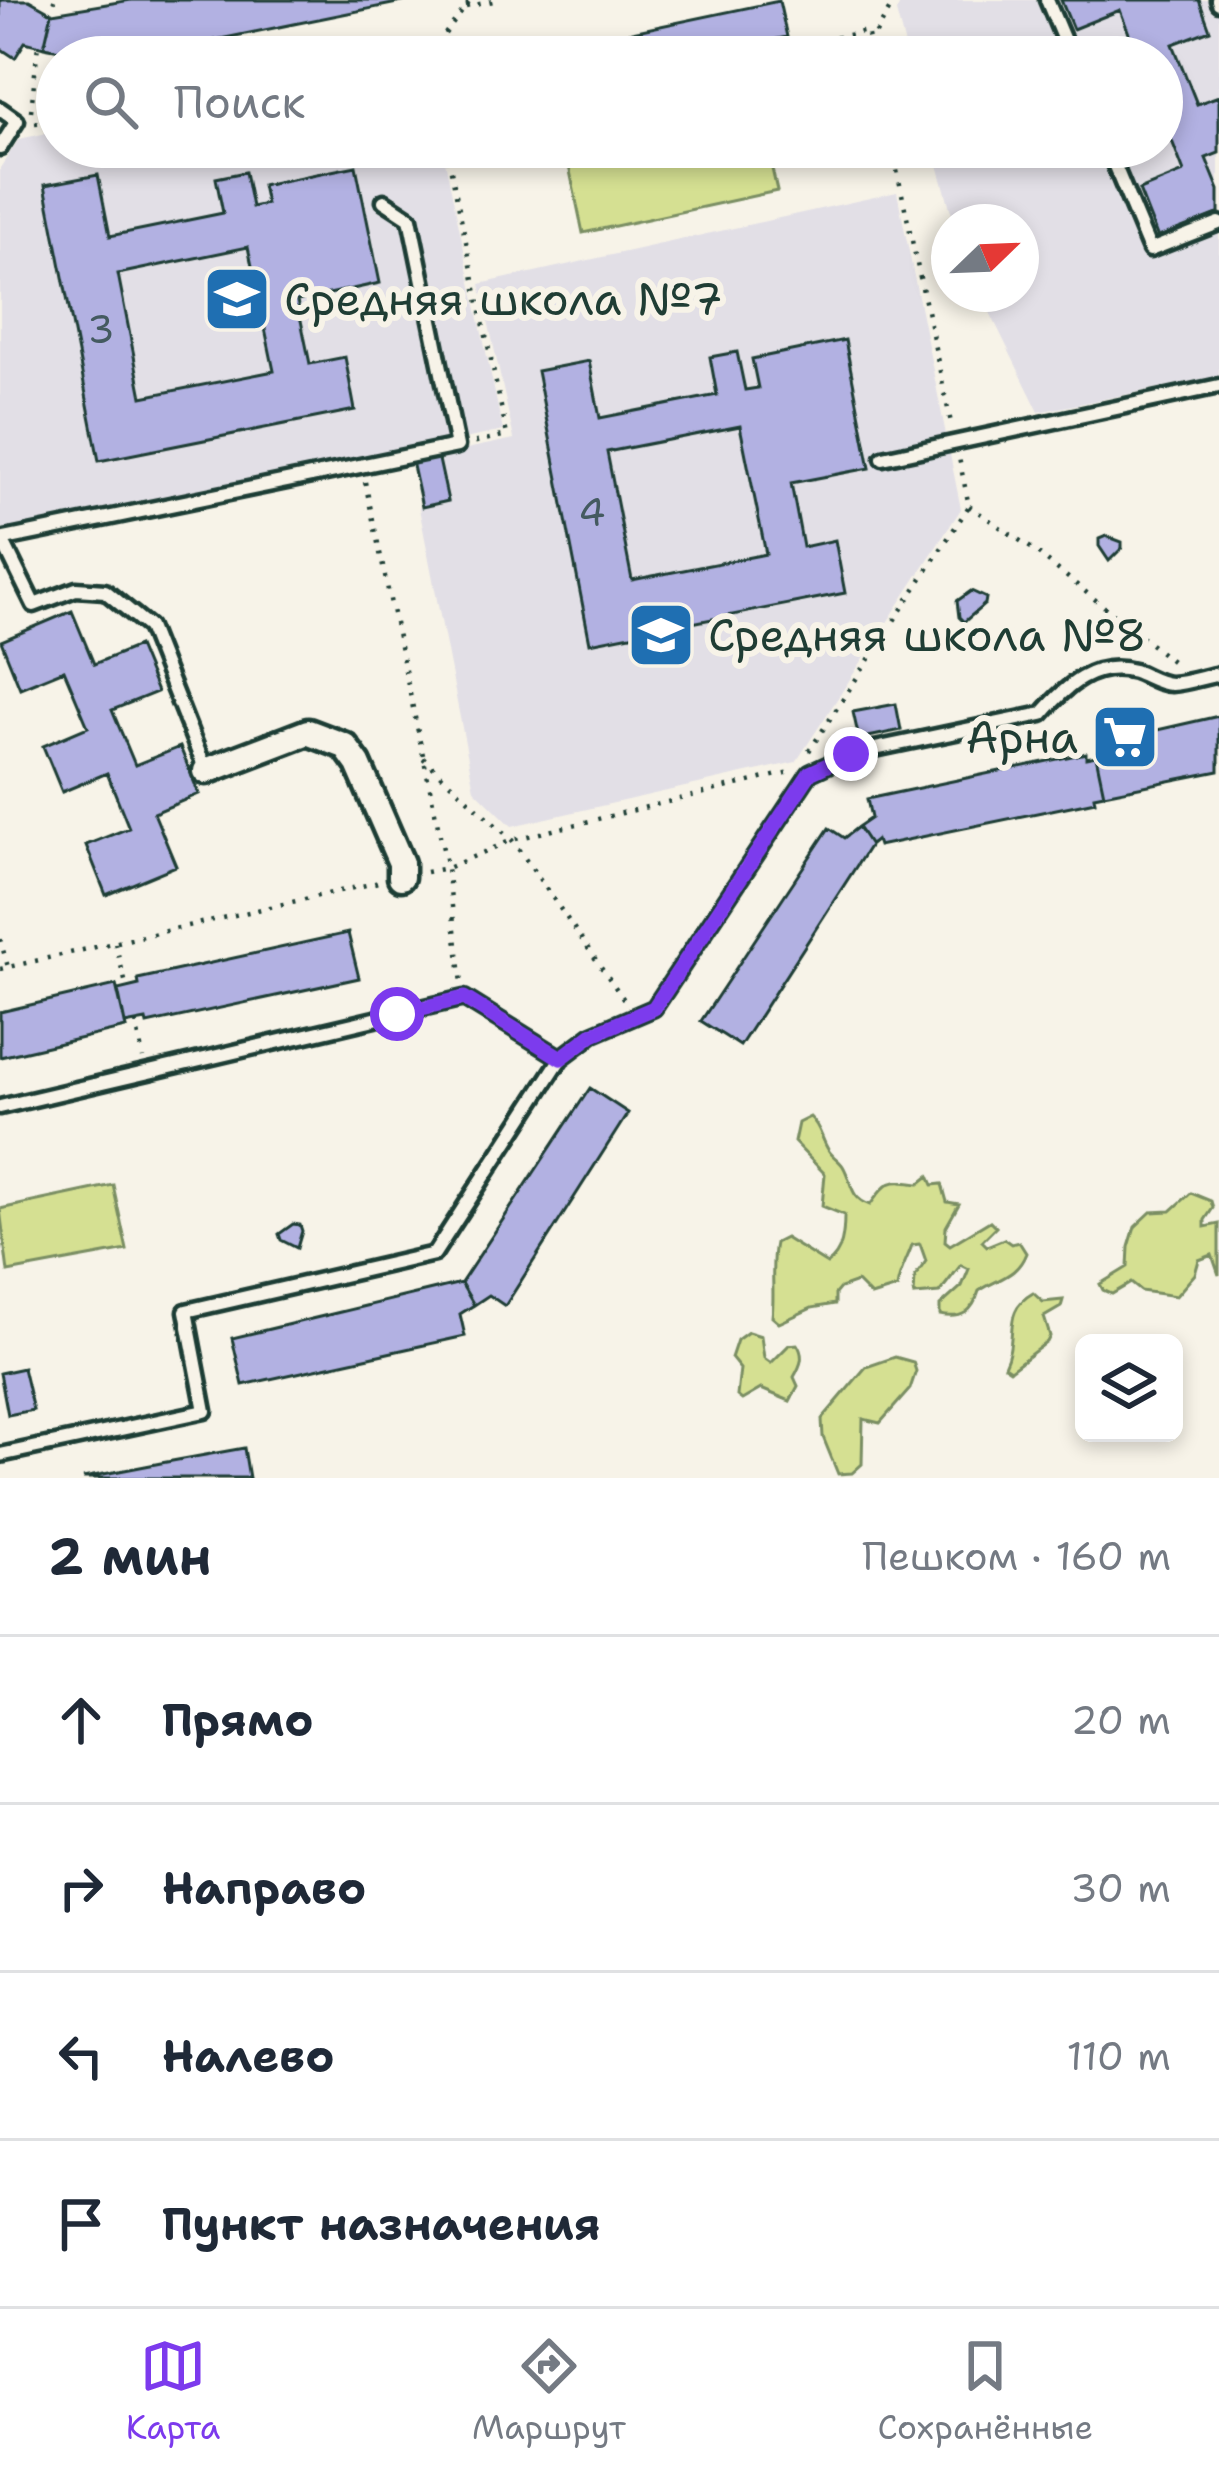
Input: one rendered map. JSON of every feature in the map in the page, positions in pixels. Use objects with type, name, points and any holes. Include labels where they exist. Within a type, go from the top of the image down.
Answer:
[{"type":"street","points":[[206,771],[308,733],[345,746],[358,764],[401,863],[401,877]]},
{"type":"lane","points":[[1048,0],[1063,36]]},
{"type":"lane","points":[[0,109],[17,121],[0,148]]},
{"type":"lane","points":[[1116,168],[1150,250],[1219,223]]},
{"type":"lane","points":[[206,771],[149,628],[104,591],[76,589],[34,605],[2,541],[457,446],[410,218],[385,201]]},
{"type":"lane","points":[[883,458],[1219,386]]},
{"type":"lane","points":[[0,1455],[205,1411],[186,1311],[434,1254],[561,1058],[593,1034],[654,1008],[810,773],[851,754],[1042,714],[1084,675],[1109,668],[1133,671],[1166,685],[1219,674]]},
{"type":"lane","points":[[0,1107],[464,998],[561,1058]]},
{"type":"path","points":[[50,13],[55,0]]},
{"type":"path","points":[[442,36],[469,3],[498,0]]},
{"type":"path","points":[[875,36],[896,0]]},
{"type":"path","points":[[29,122],[36,62]]},
{"type":"path","points":[[450,168],[507,435],[457,446]]},
{"type":"path","points":[[897,168],[969,506],[1031,548],[1195,679]]},
{"type":"path","points":[[361,464],[447,868],[464,998]]},
{"type":"path","points":[[809,751],[969,506]]},
{"type":"path","points":[[423,758],[512,840],[635,1016]]},
{"type":"path","points":[[0,939],[4,968],[447,868],[512,840],[797,770]]},
{"type":"path","points":[[115,943],[127,988]]},
{"type":"path","points":[[136,1022],[146,1074]]},
{"type":"shaded area","points":[[902,0],[1219,0],[1219,376],[1039,412],[990,312],[1039,312],[1039,204],[949,204],[939,168],[1183,168],[1183,36],[902,36],[896,12]]},
{"type":"shaded area","name":"Средняя школа №7","points":[[36,135],[36,168],[447,168],[503,431],[10,533],[0,526],[0,168],[19,139]]},
{"type":"shaded area","name":"Средняя школа №8","points":[[897,192],[961,509],[796,762],[512,826],[474,789],[419,508],[448,501],[438,455],[514,439],[480,284]]},
{"type":"green space","points":[[569,168],[772,168],[777,191],[583,233]]},
{"type":"green space","points":[[810,1117],[863,1202],[870,1205],[891,1183],[919,1184],[929,1176],[933,1185],[942,1184],[947,1202],[959,1204],[946,1227],[945,1241],[950,1245],[990,1221],[996,1227],[982,1241],[987,1246],[1004,1239],[1019,1242],[1026,1253],[1022,1261],[979,1291],[966,1312],[940,1315],[940,1306],[962,1286],[969,1269],[961,1265],[939,1293],[914,1295],[915,1277],[926,1261],[920,1244],[912,1245],[897,1288],[871,1296],[857,1282],[840,1288],[835,1304],[812,1308],[779,1323],[772,1317],[775,1243],[785,1238],[827,1264],[843,1235],[844,1215],[822,1206],[825,1174],[794,1142],[798,1123]]},
{"type":"green space","points":[[113,1185],[127,1250],[8,1272],[0,1209]]},
{"type":"green space","points":[[1191,1193],[1211,1201],[1205,1227],[1219,1224],[1219,1275],[1212,1255],[1199,1260],[1195,1274],[1176,1296],[1141,1291],[1131,1283],[1112,1294],[1103,1290],[1100,1284],[1128,1267],[1135,1227],[1151,1212],[1171,1211]]},
{"type":"green space","points":[[1033,1293],[1043,1302],[1063,1300],[1061,1307],[1044,1317],[1050,1336],[1047,1342],[1010,1370],[1004,1366],[1014,1316]]},
{"type":"green space","points":[[748,1332],[761,1336],[764,1358],[771,1363],[789,1345],[797,1344],[801,1357],[794,1377],[798,1386],[790,1401],[761,1389],[742,1400],[737,1396],[740,1369],[731,1358],[737,1340]]},
{"type":"green space","points":[[895,1357],[913,1362],[916,1371],[910,1389],[880,1423],[863,1419],[862,1464],[852,1473],[838,1474],[823,1437],[822,1419],[866,1367]]},
{"type":"building","points":[[0,0],[29,0],[52,13],[47,36],[36,36],[36,45],[25,42],[15,58],[0,48]]},
{"type":"building","points":[[131,0],[412,0],[235,36],[47,36],[52,13]]},
{"type":"building","points":[[1061,0],[1199,0],[1210,30],[1183,40],[1183,36],[1130,36],[1120,10],[1073,29]]},
{"type":"building","points":[[779,1],[787,36],[613,36]]},
{"type":"building","points":[[1183,69],[1197,104],[1219,96],[1219,153],[1206,158],[1219,190],[1219,214],[1158,238],[1139,190],[1184,172]]},
{"type":"building","points":[[356,168],[380,283],[297,301],[310,364],[345,357],[355,410],[99,461],[45,185],[98,175],[110,236],[223,213],[216,178],[245,172],[252,207],[266,204],[262,185]],"holes":[[[248,247],[274,371],[142,397],[118,274]]]},
{"type":"building","points":[[845,340],[870,468],[791,483],[803,547],[835,540],[845,593],[590,643],[537,371],[589,361],[600,418],[717,395],[710,357],[737,352],[745,390],[758,388],[752,359]],"holes":[[[740,426],[766,554],[632,580],[607,452]]]},
{"type":"building","points":[[438,455],[448,501],[422,507],[412,461]]},
{"type":"building","points":[[1106,536],[1122,542],[1109,561],[1099,546],[1099,539]]},
{"type":"building","points":[[971,591],[986,598],[985,604],[964,622],[957,601]]},
{"type":"building","points":[[72,611],[94,664],[138,646],[157,692],[112,710],[135,765],[180,747],[199,794],[154,813],[176,866],[106,895],[86,845],[129,828],[107,773],[62,792],[43,746],[88,727],[64,670],[20,688],[1,641]]},
{"type":"building","points":[[896,704],[901,730],[859,739],[853,712]]},
{"type":"building","points":[[1219,716],[1219,771],[1104,794],[1096,756],[1107,753],[1104,742]]},
{"type":"building","points":[[1086,753],[1086,758],[1096,756],[1104,794],[1094,796],[1095,801],[878,846],[876,840],[870,845],[858,827],[871,818],[867,799]]},
{"type":"building","points":[[858,827],[870,845],[740,1046],[701,1021],[829,828],[844,838]]},
{"type":"building","points":[[348,933],[359,978],[147,1024],[146,1020],[125,1024],[118,990],[139,985],[138,979]]},
{"type":"building","points":[[116,985],[126,1028],[0,1057],[0,1012]]},
{"type":"building","points":[[590,1088],[628,1113],[505,1306],[489,1295],[474,1305],[461,1283]]},
{"type":"building","points":[[293,1224],[302,1231],[297,1248],[279,1234]]},
{"type":"building","points":[[461,1283],[474,1305],[460,1314],[465,1336],[243,1385],[232,1338]]},
{"type":"building","points":[[23,1368],[33,1410],[8,1415],[0,1373]]},
{"type":"building","points":[[244,1448],[249,1478],[83,1478],[161,1463]]},
{"type":"place","name":"Средняя школа №7","points":[[237,299]]},
{"type":"place","name":"Средняя школа №8","points":[[661,635]]},
{"type":"place","name":"Арна","points":[[1125,737]]},
{"type":"route","points":[[397,1014],[464,998],[561,1058],[593,1034],[654,1008],[810,773],[851,754]]}]
